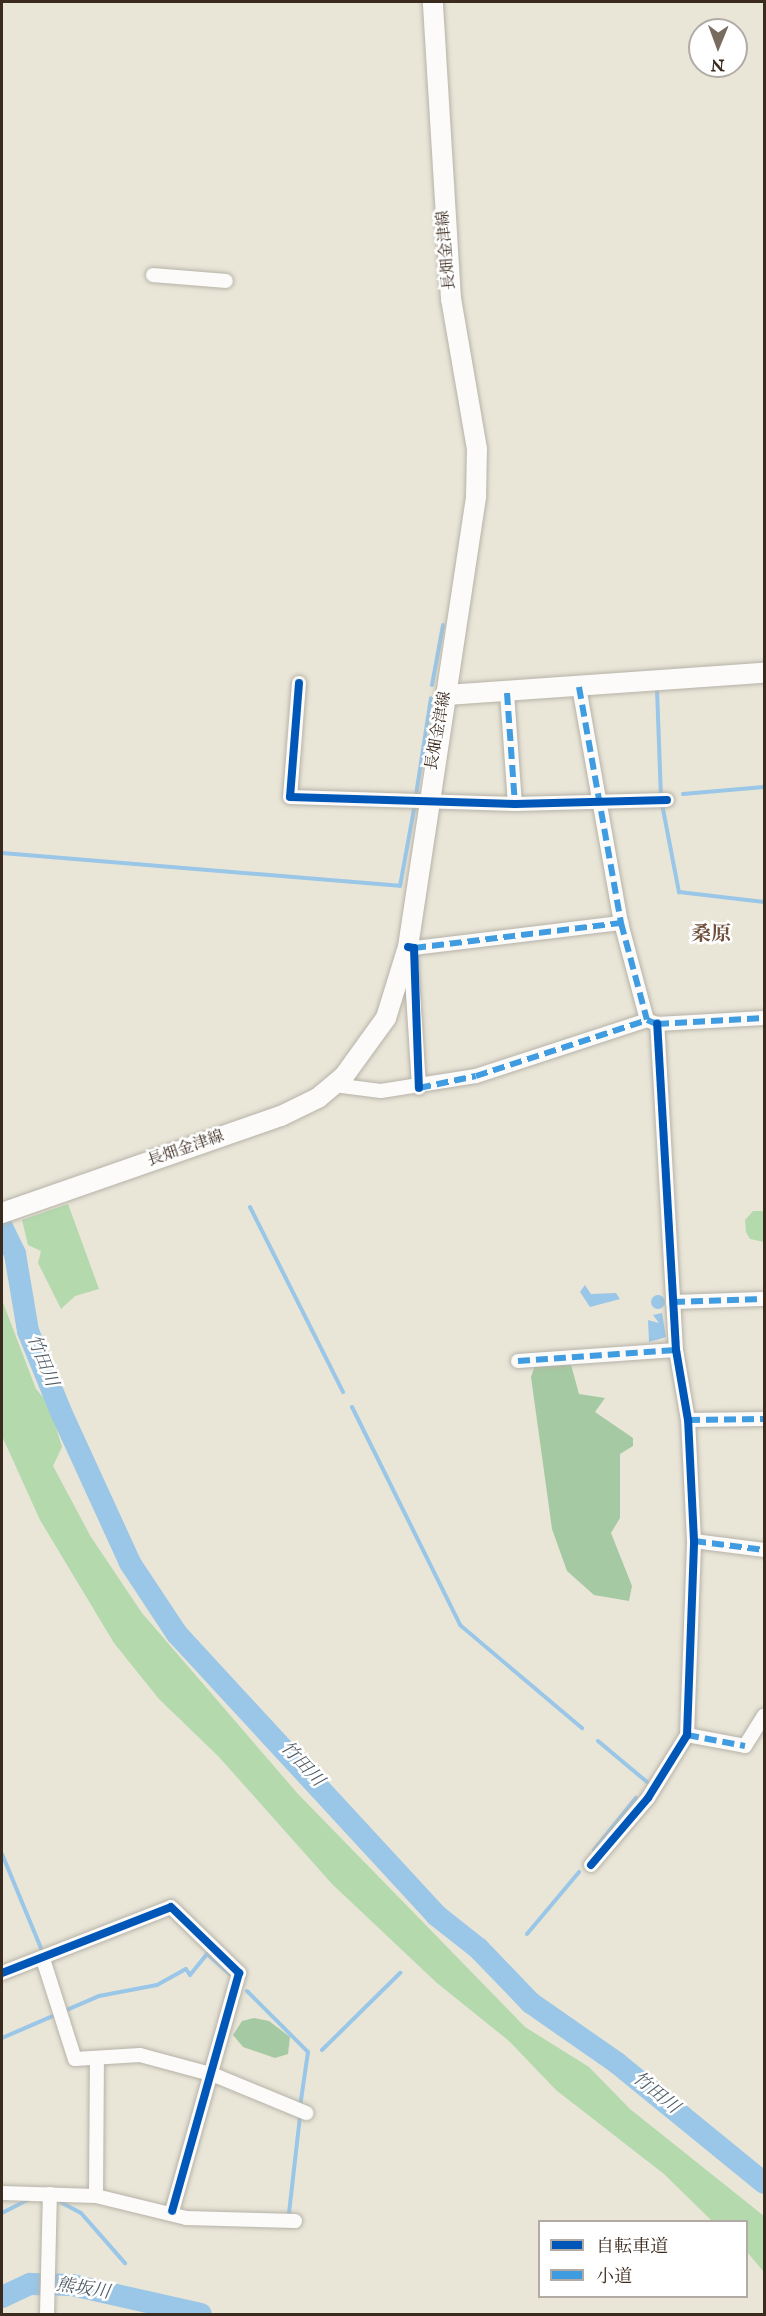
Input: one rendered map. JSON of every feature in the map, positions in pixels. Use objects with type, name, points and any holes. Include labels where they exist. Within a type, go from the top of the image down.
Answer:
[{"type":"main road","name":"長畑金津線","points":[[2,1213],[281,1116],[334,1085],[386,1018],[411,947],[427,803],[476,496],[477,449],[451,299],[433,2]]},
{"type":"main road","points":[[446,695],[507,693],[765,673]]},
{"type":"street","points":[[153,275],[226,281]]},
{"type":"street","points":[[299,683],[290,797],[515,804],[599,804],[667,800]]},
{"type":"street","points":[[579,687],[621,923],[652,1022],[676,1350],[688,1420],[694,1541],[687,1735],[648,1798],[591,1865]]},
{"type":"street","points":[[507,693],[515,804]]},
{"type":"street","points":[[419,1088],[411,947],[621,923]]},
{"type":"street","points":[[334,1085],[381,1091],[419,1088],[476,1076],[652,1022],[765,1018]]},
{"type":"street","points":[[673,1302],[762,1299]]},
{"type":"street","points":[[518,1361],[676,1350]]},
{"type":"street","points":[[688,1420],[765,1419]]},
{"type":"street","points":[[694,1541],[765,1550]]},
{"type":"street","points":[[687,1735],[745,1746],[765,1716]]},
{"type":"street","points":[[2,1973],[171,1907],[239,1973],[214,2075],[172,2211]]},
{"type":"street","points":[[42,1959],[75,2059],[140,2055],[214,2075],[306,2113]]},
{"type":"street","points":[[96,2196],[97,2059]]},
{"type":"street","points":[[2,2192],[96,2196],[172,2211],[186,2218],[295,2221]]},
{"type":"street","points":[[47,2314],[46,2259],[50,2194]]},
{"type":"green space","points":[[68,1204],[99,1289],[75,1296],[61,1309],[38,1263],[41,1251],[28,1245],[22,1220]]},
{"type":"green space","points":[[753,1211],[764,1211],[764,1242],[750,1239],[746,1232],[745,1220]]},
{"type":"green space","points":[[2,1300],[36,1389],[49,1404],[62,1447],[53,1466],[91,1537],[142,1613],[298,1794],[525,2027],[589,2067],[630,2109],[764,2216],[764,2272],[748,2253],[748,2220],[711,2220],[664,2174],[556,2090],[509,2041],[437,1983],[332,1884],[219,1757],[159,1699],[114,1643],[40,1520],[2,1436]]},
{"type":"green space","points":[[570,1361],[579,1394],[605,1398],[595,1412],[633,1438],[633,1446],[620,1454],[620,1518],[611,1533],[632,1586],[629,1601],[594,1595],[567,1571],[552,1529],[531,1377],[535,1365]]},
{"type":"green space","points":[[254,2018],[269,2021],[290,2037],[288,2054],[275,2058],[243,2047],[233,2035],[242,2021]]},
{"type":"water","points":[[585,1285],[591,1294],[616,1293],[620,1299],[590,1307],[580,1292]]},
{"type":"water","points":[[658,1295],[663,1297],[665,1302],[663,1307],[658,1309],[653,1307],[651,1302],[653,1297]]},
{"type":"water","points":[[662,1313],[666,1337],[649,1342],[648,1320],[659,1323],[653,1315]]},
{"type":"waterway","points":[[432,685],[443,625]]},
{"type":"waterway","points":[[657,689],[661,796]]},
{"type":"waterway","points":[[416,795],[431,698]]},
{"type":"waterway","points":[[683,794],[764,787]]},
{"type":"waterway","points":[[662,804],[679,892],[764,902]]},
{"type":"waterway","points":[[2,853],[400,886],[414,809]]},
{"type":"waterway","points":[[250,1207],[343,1392]]},
{"type":"waterway","name":"竹田川","points":[[2,1227],[15,1254],[28,1331],[61,1412],[130,1563],[177,1634],[436,1915],[478,1948],[531,2003],[617,2063],[764,2183]]},
{"type":"waterway","points":[[352,1407],[460,1625],[582,1728]]},
{"type":"waterway","points":[[598,1741],[647,1782]]},
{"type":"waterway","points":[[594,1850],[636,1798]]},
{"type":"waterway","points":[[2,1854],[41,1948]]},
{"type":"waterway","points":[[527,1934],[579,1872]]},
{"type":"waterway","points":[[2,2038],[99,1996],[157,1985],[186,1969],[190,1975],[207,1954],[230,1974]]},
{"type":"waterway","points":[[322,2050],[400,1973]]},
{"type":"waterway","points":[[247,1991],[308,2052],[300,2107]]},
{"type":"waterway","points":[[289,2213],[300,2116]]},
{"type":"waterway","points":[[2,2213],[28,2200]]},
{"type":"waterway","points":[[62,2203],[81,2213],[125,2263]]},
{"type":"waterway","name":"熊坂川","points":[[2,2297],[30,2284],[72,2285],[201,2314]]},
{"type":"marked path","points":[[579,687],[621,923],[647,1020]]},
{"type":"marked path","points":[[507,693],[515,804]]},
{"type":"marked path","points":[[414,948],[621,923]]},
{"type":"marked path","points":[[419,1088],[476,1076],[647,1020],[657,1024],[764,1018]]},
{"type":"marked path","points":[[673,1302],[762,1299]]},
{"type":"marked path","points":[[518,1361],[676,1350]]},
{"type":"marked path","points":[[688,1420],[764,1419]]},
{"type":"marked path","points":[[694,1541],[764,1550]]},
{"type":"marked path","points":[[687,1735],[745,1746]]},
{"type":"cycle path","points":[[299,683],[290,797],[515,804],[667,800]]},
{"type":"cycle path","points":[[408,947],[414,948],[419,1088]]},
{"type":"cycle path","points":[[591,1865],[648,1798],[687,1735],[694,1541],[688,1420],[676,1350],[657,1024]]},
{"type":"cycle path","points":[[2,1973],[171,1907],[239,1973],[172,2211]]},
{"type":"district","name":"桑原","points":[[711,934]]}]
